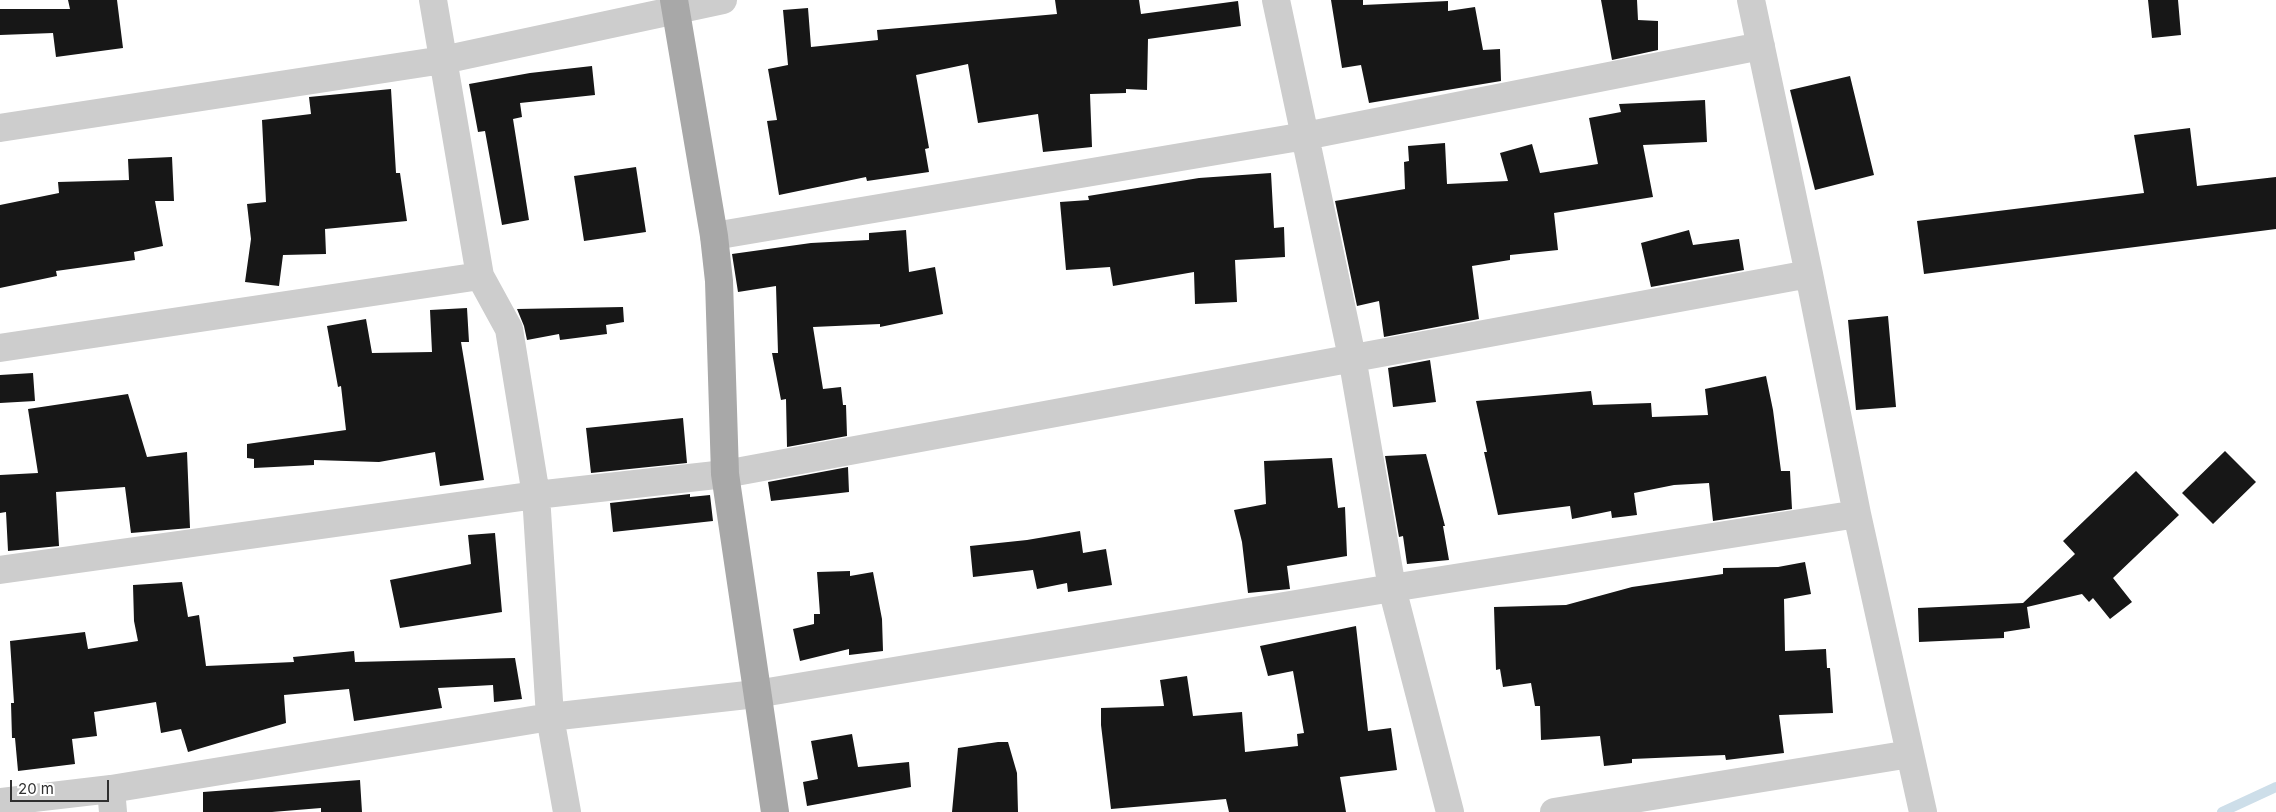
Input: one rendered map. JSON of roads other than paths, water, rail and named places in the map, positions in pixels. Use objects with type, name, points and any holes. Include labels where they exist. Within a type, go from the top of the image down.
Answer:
[{"type":"main road","points":[[674,5],[714,236],[719,281],[725,474],[756,694],[775,812]]},
{"type":"street","points":[[433,0],[480,276],[510,329],[536,495],[550,717],[567,812]]},
{"type":"street","points":[[0,128],[443,60],[674,5],[723,0]]},
{"type":"street","points":[[1276,0],[1352,357],[1392,588],[1450,812]]},
{"type":"street","points":[[1751,0],[1857,514],[1922,812]]},
{"type":"street","points":[[714,236],[1305,136],[1761,46]]},
{"type":"street","points":[[0,570],[536,495],[725,474],[1809,274]]},
{"type":"street","points":[[0,348],[480,276]]},
{"type":"street","points":[[0,802],[112,800],[550,717],[756,694],[1392,588],[1857,514]]},
{"type":"street","points":[[1554,812],[1910,754]]},
{"type":"waterway","points":[[2222,812],[2276,787]]}]
